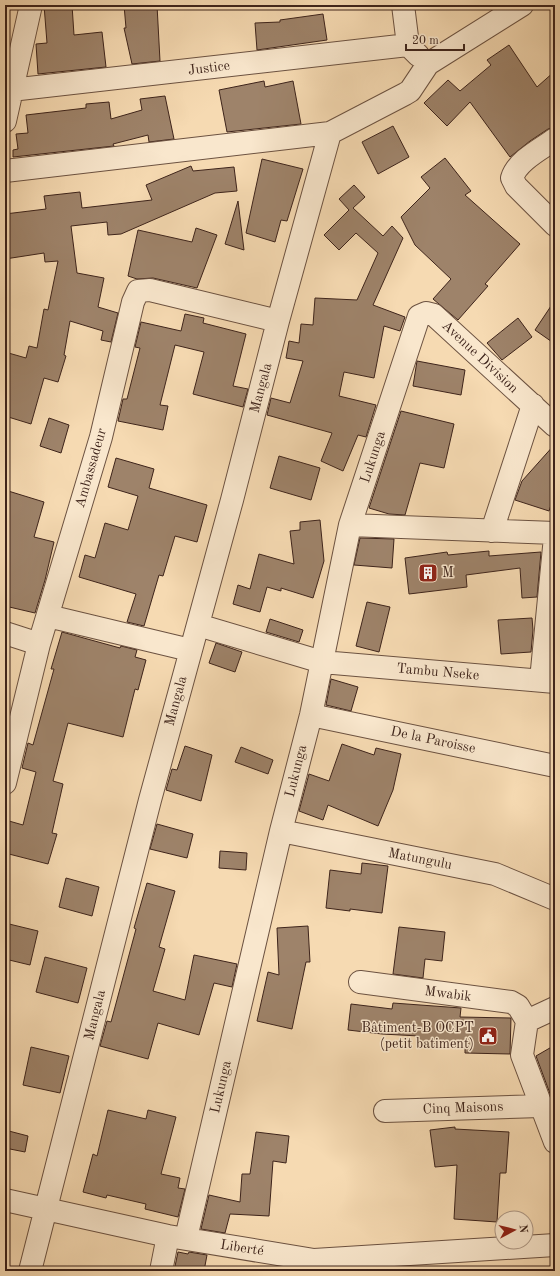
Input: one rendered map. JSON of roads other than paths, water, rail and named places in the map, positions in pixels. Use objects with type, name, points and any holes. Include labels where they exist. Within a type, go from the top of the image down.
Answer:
[{"type":"street","points":[[5,121],[31,5]]},
{"type":"street","points":[[403,5],[408,45],[428,64]]},
{"type":"street","points":[[5,171],[330,133],[410,91],[428,64],[522,5]]},
{"type":"street","name":"Justice","points":[[11,90],[408,45]]},
{"type":"street","name":"Mangala","points":[[30,1271],[150,800],[278,321],[330,133]]},
{"type":"street","points":[[555,139],[520,164],[514,172],[512,178],[516,186],[555,225]]},
{"type":"street","name":"Ambassadeur","points":[[5,783],[39,644],[101,437],[133,302],[138,291],[150,290],[278,321]]},
{"type":"street","name":"Avenue Division","points":[[426,313],[434,314],[555,426]]},
{"type":"street","name":"Lukunga","points":[[161,1271],[177,1237],[311,714],[350,525],[419,316],[426,313]]},
{"type":"street","points":[[492,531],[533,405]]},
{"type":"street","points":[[350,525],[555,533]]},
{"type":"street","points":[[548,681],[555,537]]},
{"type":"street","points":[[48,616],[190,650]]},
{"type":"street","name":"Tambu Nseke","points":[[198,625],[322,662],[548,681]]},
{"type":"street","points":[[5,633],[39,644]]},
{"type":"street","name":"De la Paroisse","points":[[311,714],[555,766]]},
{"type":"street","name":"Matungulu","points":[[281,831],[495,874],[555,899]]},
{"type":"street","name":"Mwabik","points":[[360,982],[511,1002],[518,1006],[527,1021]]},
{"type":"street","points":[[555,1008],[527,1021],[522,1055],[555,1142]]},
{"type":"street","name":"Cinq Maisons","points":[[385,1111],[541,1106]]},
{"type":"street","name":"Liberté","points":[[5,1200],[313,1265],[555,1245]]},
{"type":"place","name":"M","points":[[428,573]]},
{"type":"place","name":"Bâtiment-B OCPT (petit batiment)","points":[[488,1036]]}]
